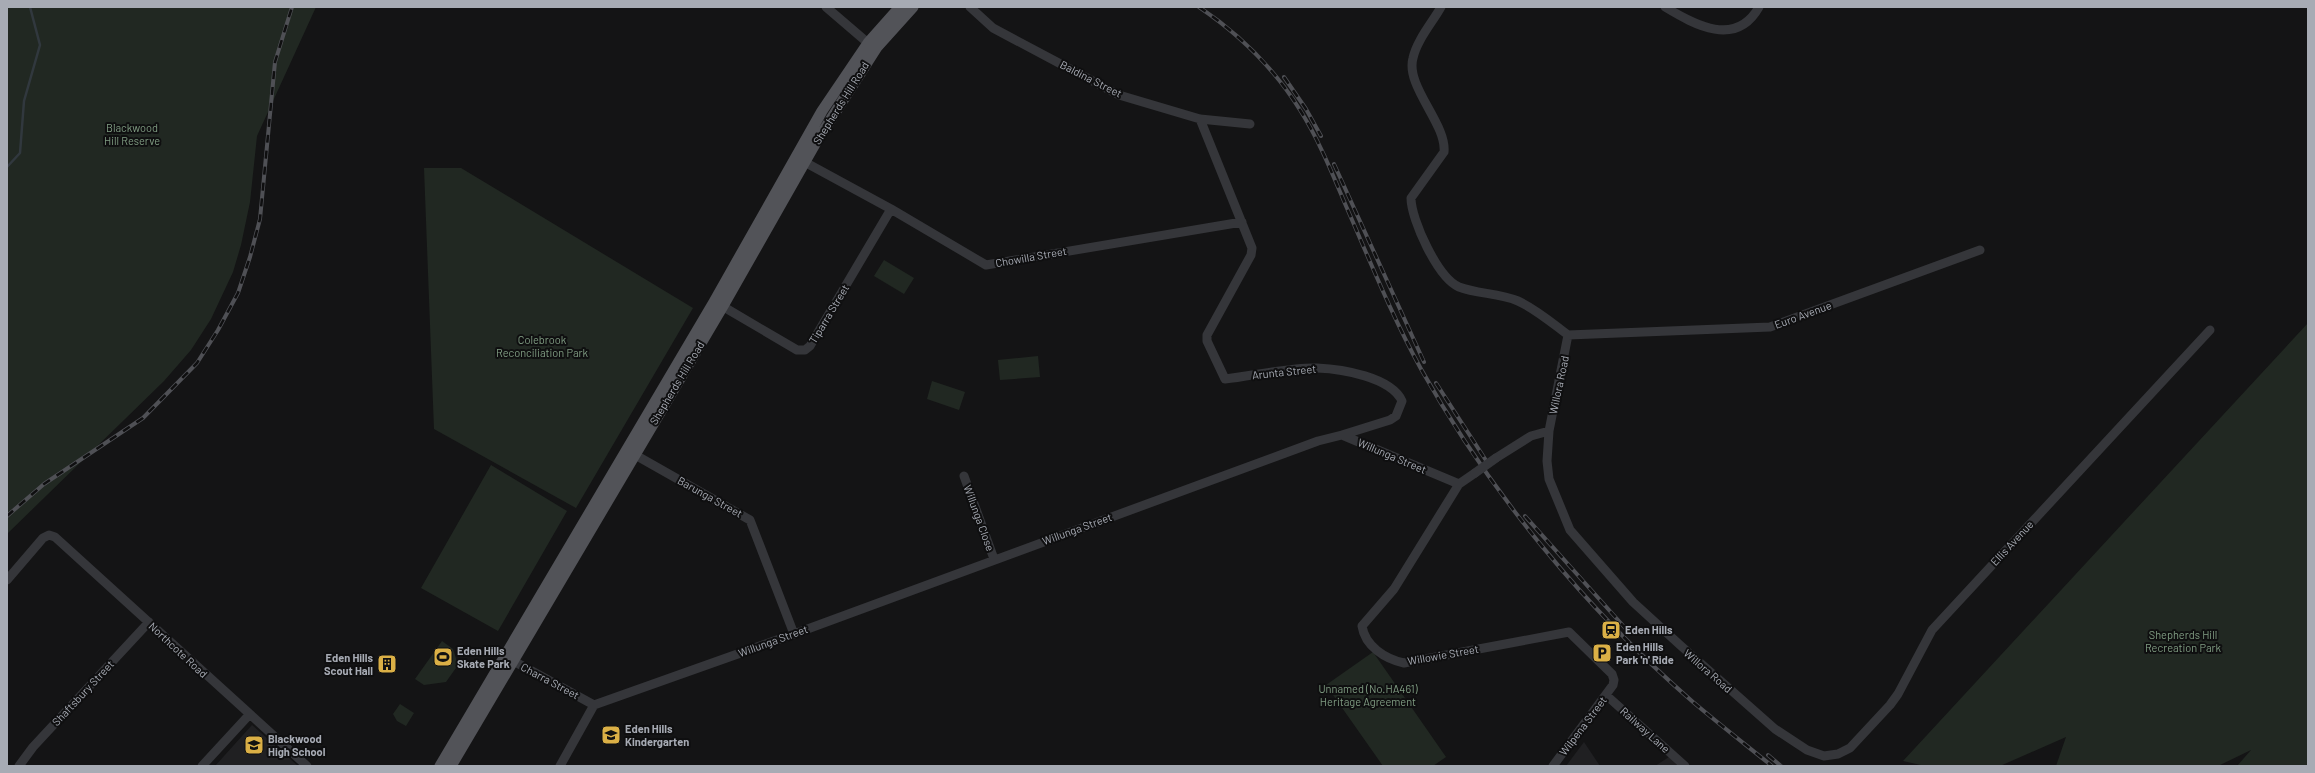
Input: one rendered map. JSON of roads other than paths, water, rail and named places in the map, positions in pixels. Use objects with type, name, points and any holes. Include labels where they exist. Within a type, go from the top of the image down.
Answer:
[{"type":"main road","name":"Shepherds Hill Road","points":[[801,160],[822,111],[868,43],[900,7]]},
{"type":"main road","name":"Shepherds Hill Road","points":[[450,766],[510,659],[630,452],[719,304],[801,160],[877,47],[913,7]]},
{"type":"main road","name":"Shepherds Hill Road","points":[[440,766],[510,659]]},
{"type":"street","points":[[826,7],[868,43]]},
{"type":"street","name":"Baldina Street","points":[[970,7],[993,28],[1119,95],[1200,119],[1250,124]]},
{"type":"street","points":[[1441,7],[1415,51],[1412,60],[1421,95],[1443,138],[1445,145],[1444,152],[1411,198],[1414,218],[1441,270],[1449,281],[1459,287],[1517,301],[1568,334]]},
{"type":"street","points":[[1664,7],[1688,21],[1705,28],[1725,30],[1746,24],[1759,7]]},
{"type":"street","points":[[1200,119],[1242,222]]},
{"type":"street","name":"Chowilla Street","points":[[801,160],[891,209],[986,265],[1242,222]]},
{"type":"street","name":"Tiparra Street","points":[[719,304],[797,350],[805,350],[810,346],[891,209]]},
{"type":"street","name":"Arunta Street","points":[[1242,222],[1252,248],[1251,255],[1207,335],[1215,360],[1225,379],[1316,368],[1336,370],[1375,379],[1393,387],[1399,394],[1402,402],[1396,416],[1390,420],[1342,435]]},
{"type":"street","name":"Euro Avenue","points":[[1568,334],[1770,327],[1980,250]]},
{"type":"street","name":"Ellis Avenue","points":[[1824,756],[1838,754],[1850,748],[1890,705],[1898,694],[1932,630],[2210,330]]},
{"type":"street","name":"Willora Road","points":[[1568,334],[1549,431],[1546,461],[1549,479],[1570,530],[1633,602],[1775,729],[1807,750],[1824,756]]},
{"type":"street","points":[[1459,484],[1531,436],[1549,431]]},
{"type":"street","name":"Willunga Street","points":[[594,705],[794,634],[994,559],[1318,441],[1342,435],[1459,484]]},
{"type":"street","name":"Barunga Street","points":[[630,452],[750,520],[794,634]]},
{"type":"street","name":"Willunga Close","points":[[964,476],[994,559]]},
{"type":"street","name":"Willowie Street","points":[[1459,484],[1394,589],[1362,626],[1364,636],[1378,652],[1394,661],[1404,663],[1569,632],[1612,674],[1614,680],[1613,686]]},
{"type":"street","name":"Northcote Road","points":[[7,580],[43,538],[50,535],[55,537],[249,715],[307,766]]},
{"type":"street","name":"Shaftsbury Street","points":[[19,766],[33,747],[149,622]]},
{"type":"street","name":"Charra Street","points":[[510,659],[594,705]]},
{"type":"street","name":"Wilpena Street","points":[[1553,766],[1613,686]]},
{"type":"street","name":"Railway Lane","points":[[1606,695],[1684,766]]},
{"type":"street","points":[[560,766],[594,705]]},
{"type":"street","points":[[202,766],[249,715]]},
{"type":"waterway","points":[[7,167],[20,153],[24,101],[40,45],[30,7]]},
{"type":"railway","points":[[7,516],[44,484],[143,418],[197,363],[218,330],[238,293],[250,257],[260,219],[275,62],[292,7]]},
{"type":"railway","points":[[1199,7],[1214,17],[1255,53],[1279,80],[1300,110],[1325,157],[1410,349],[1448,415],[1509,505],[1578,588],[1653,666],[1693,702],[1772,766]]},
{"type":"railway","points":[[1284,77],[1306,109],[1321,136]]},
{"type":"railway","points":[[1334,164],[1424,362]]},
{"type":"railway","points":[[1436,383],[1487,462]]},
{"type":"railway","points":[[1525,516],[1626,629]]},
{"type":"railway","points":[[1768,755],[1781,766]]},
{"type":"place","name":"Eden Hills","points":[[1611,630]]},
{"type":"place","name":"Eden Hills Park 'n' Ride","points":[[1602,653]]},
{"type":"place","name":"Eden Hills Skate Park","points":[[443,657]]},
{"type":"place","name":"Eden Hills Scout Hall","points":[[387,664]]},
{"type":"place","name":"Eden Hills Kindergarten","points":[[611,735]]},
{"type":"place","name":"Blackwood High School","points":[[254,745]]},
{"type":"park label","name":"Blackwood Hill Reserve","points":[[132,134]]},
{"type":"park label","name":"Colebrook Reconciliation Park","points":[[542,346]]},
{"type":"park label","name":"Shepherds Hill Recreation Park","points":[[2183,641]]},
{"type":"park label","name":"Unnamed (No.HA461) Heritage Agreement","points":[[1368,695]]}]
